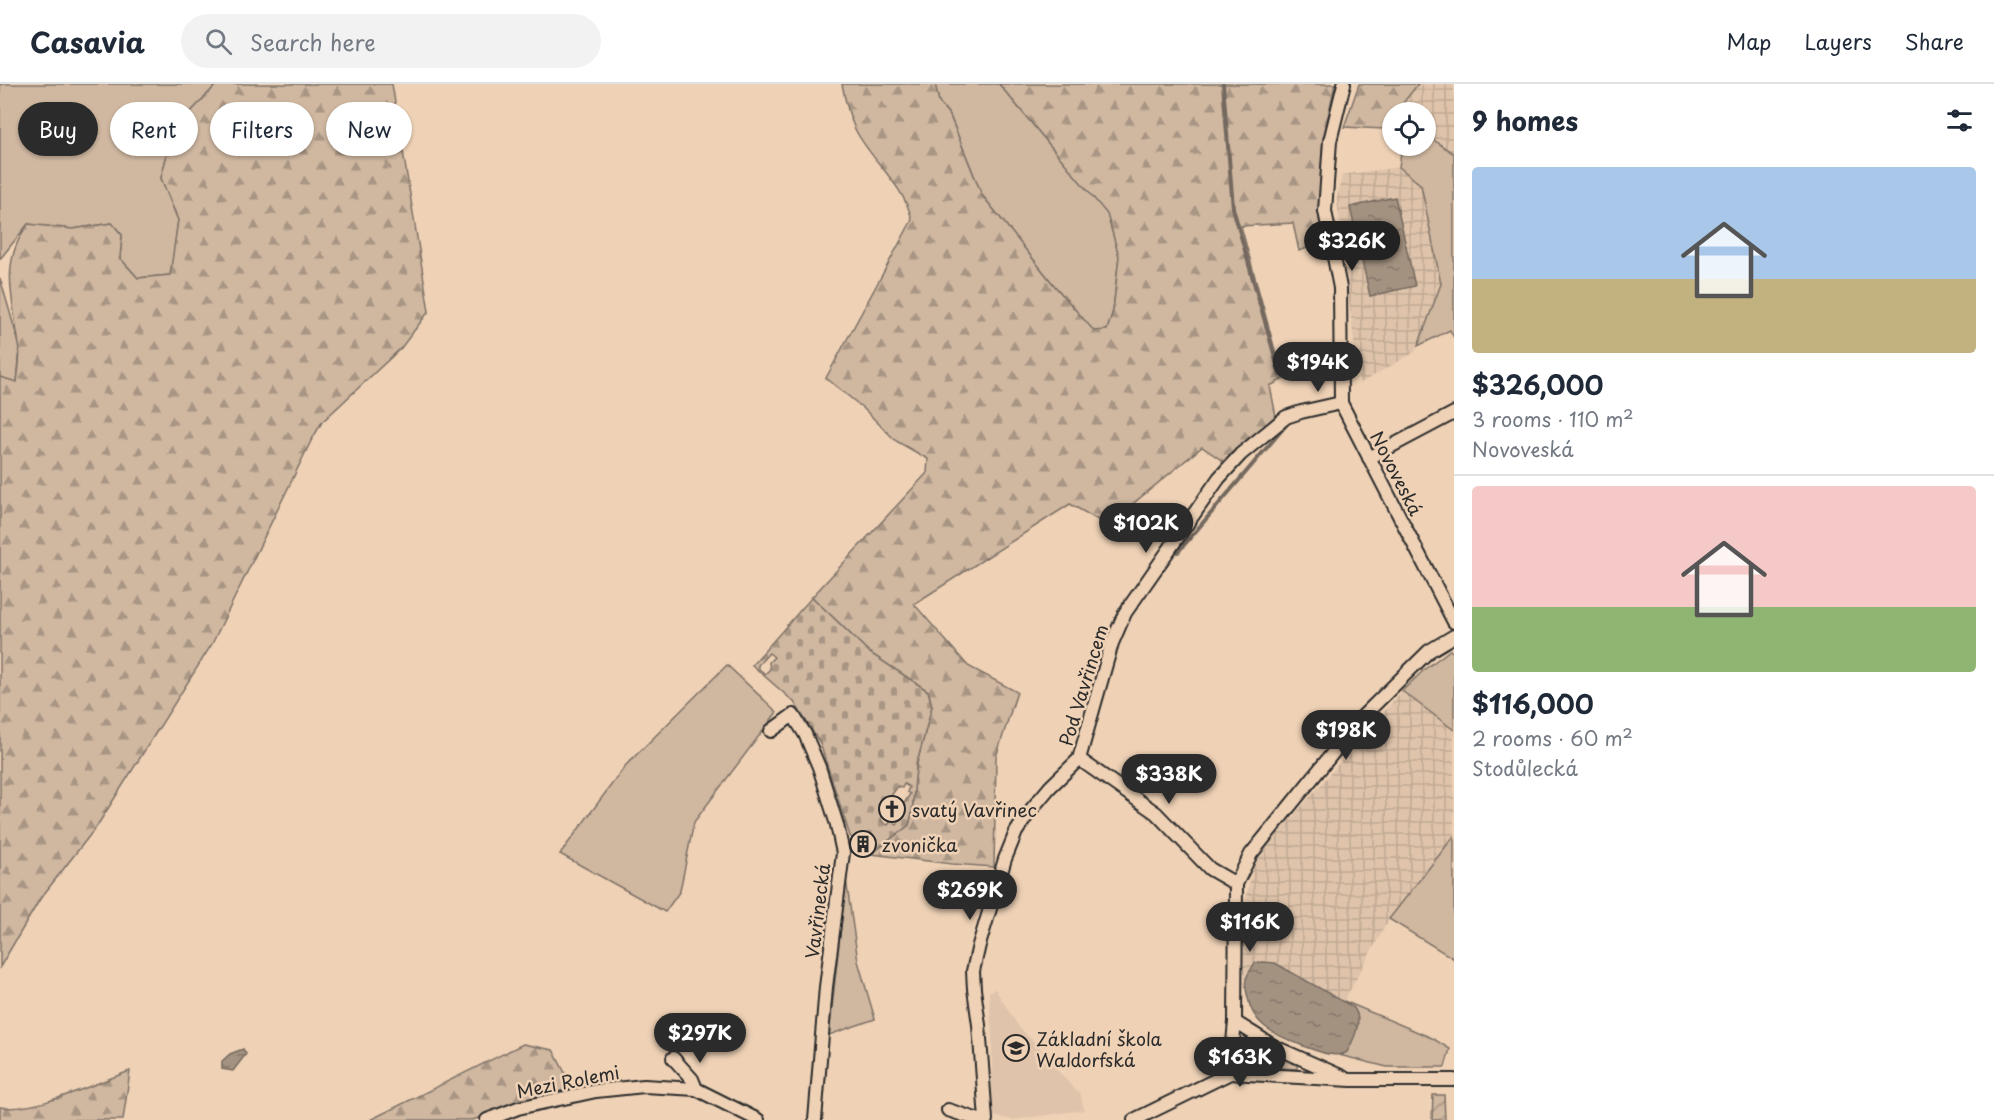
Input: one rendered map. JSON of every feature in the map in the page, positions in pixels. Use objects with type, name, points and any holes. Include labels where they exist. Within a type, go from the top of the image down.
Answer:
[{"type":"street","name":"Novoveská","points":[[1344,84],[1330,141],[1325,211],[1340,288],[1341,403],[1454,622]]},
{"type":"street","name":"Pod Vavřincem","points":[[986,1120],[974,971],[979,945],[1005,859],[1016,832],[1050,787],[1079,759],[1112,643],[1125,613],[1219,478],[1241,454],[1286,417],[1341,403]]},
{"type":"street","points":[[1369,458],[1454,413]]},
{"type":"street","points":[[1230,1073],[1235,1022],[1236,884],[1251,854],[1362,717],[1429,651],[1454,636]]},
{"type":"street","name":"Vavřinecká","points":[[771,731],[793,715],[805,734],[819,766],[843,853],[826,987],[815,1120]]},
{"type":"street","points":[[1079,759],[1156,813],[1210,869],[1236,884]]},
{"type":"street","points":[[1235,1022],[1275,1047],[1351,1080]]},
{"type":"street","points":[[673,1058],[692,1079],[696,1089]]},
{"type":"street","points":[[1134,1120],[1230,1073],[1351,1080],[1454,1080]]},
{"type":"street","name":"Mezi Rolemi","points":[[487,1120],[518,1108],[596,1091],[644,1086],[696,1089],[758,1120]]},
{"type":"street","points":[[948,1110],[979,1120]]},
{"type":"shaded area","points":[[1418,84],[1454,84],[1454,154],[1436,142],[1436,102],[1404,102]]},
{"type":"shaded area","points":[[1399,167],[1421,185],[1441,285],[1415,352],[1359,384],[1337,199],[1342,175]]},
{"type":"shaded area","points":[[1402,691],[1454,730],[1454,836],[1389,919],[1344,1001],[1275,963],[1245,982],[1240,940],[1241,917],[1255,860]]},
{"type":"shaded area","name":"Základní škola Waldorfská","points":[[995,989],[1019,1027],[1048,1056],[1077,1092],[1080,1092],[1084,1110],[1012,1120],[992,1116],[992,1040],[989,992]]},
{"type":"green space","points":[[0,84],[217,84],[198,104],[198,102],[110,102],[110,156],[167,156],[161,178],[178,220],[171,275],[138,278],[120,258],[122,235],[112,223],[73,229],[28,224],[0,259]]},
{"type":"green space","points":[[217,84],[392,84],[395,102],[326,102],[326,156],[404,156],[429,311],[401,348],[322,422],[212,644],[97,826],[40,899],[0,967],[0,377],[17,382],[20,359],[10,281],[14,252],[28,224],[73,229],[112,223],[122,235],[120,258],[138,278],[170,275],[178,220],[161,178],[167,156],[198,156],[198,104]]},
{"type":"green space","points":[[842,84],[935,84],[939,102],[950,116],[982,195],[1094,331],[1107,330],[1113,311],[1119,256],[1107,214],[999,84],[1335,84],[1323,140],[1318,213],[1324,242],[1299,251],[1293,223],[1241,226],[1283,379],[1270,386],[1276,416],[1223,461],[1202,447],[1107,525],[1070,504],[914,604],[968,666],[1017,692],[996,757],[994,867],[871,854],[909,825],[916,767],[932,706],[928,691],[870,653],[812,597],[927,473],[928,459],[896,441],[863,408],[826,378],[912,220],[902,195],[855,129]]},
{"type":"green space","points":[[935,84],[999,84],[1107,213],[1119,256],[1113,311],[1107,330],[1094,332],[982,195],[950,116],[939,102]]},
{"type":"green space","points":[[1359,84],[1418,84],[1404,102],[1382,102],[1382,129],[1344,127]]},
{"type":"green space","points":[[1436,142],[1454,154],[1454,338],[1450,330],[1418,346],[1441,284],[1421,185],[1399,167],[1401,156],[1436,156]]},
{"type":"green space","points":[[0,278],[20,347],[17,383],[0,377]]},
{"type":"green space","points":[[812,597],[870,653],[928,691],[932,706],[916,767],[909,825],[871,854],[865,851],[870,845],[863,838],[857,843],[850,836],[820,743],[794,702],[752,665]],"holes":[[[769,653],[774,657],[769,662],[770,669],[765,674],[758,668],[758,665]],[[904,784],[909,787],[907,792],[910,794],[897,815],[901,818],[897,825],[891,821],[888,825],[881,818],[884,807],[898,786],[902,788]]]},
{"type":"green space","points":[[1450,650],[1454,653],[1454,730],[1402,691]]},
{"type":"green space","points":[[727,665],[777,712],[694,822],[680,891],[665,912],[560,854],[626,765]]},
{"type":"green space","points":[[1454,836],[1454,959],[1389,919]]},
{"type":"green space","points":[[846,879],[858,961],[875,1019],[829,1035]]},
{"type":"green space","points":[[1344,1001],[1432,1038],[1450,1049],[1445,1067],[1387,1067],[1339,1055],[1343,1055],[1352,1007]]},
{"type":"green space","points":[[1246,1040],[1268,1053],[1297,1065],[1297,1069],[1243,1066]]},
{"type":"green space","points":[[523,1044],[553,1050],[574,1090],[518,1103],[473,1120],[370,1120]]},
{"type":"green space","points":[[130,1071],[123,1120],[0,1120],[0,1107],[30,1106]]},
{"type":"green space","points":[[1433,1095],[1444,1095],[1445,1120],[1432,1120]]},
{"type":"water","points":[[1395,197],[1415,286],[1370,296],[1350,207]]},
{"type":"water","points":[[1255,963],[1275,963],[1353,1007],[1358,1023],[1347,1052],[1332,1055],[1316,1050],[1278,1035],[1262,1024],[1251,1008],[1245,984]]},
{"type":"water","points":[[243,1049],[246,1054],[233,1071],[222,1069],[222,1061],[230,1054]]},
{"type":"waterway","points":[[1223,84],[1233,208],[1280,375]]},
{"type":"waterway","points":[[1178,552],[1287,424]]},
{"type":"place","name":"svatý Vavřinec","points":[[892,809]]},
{"type":"place","name":"zvonička","points":[[863,844]]},
{"type":"place","name":"Základní škola Waldorfská","points":[[1016,1048]]}]
